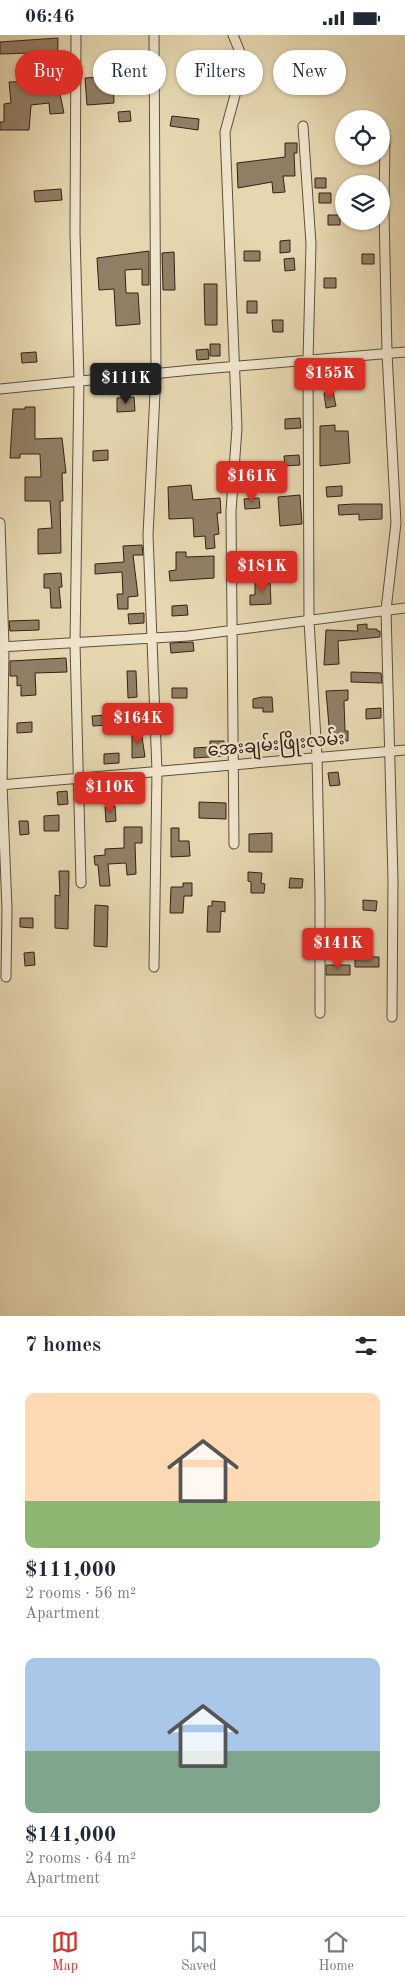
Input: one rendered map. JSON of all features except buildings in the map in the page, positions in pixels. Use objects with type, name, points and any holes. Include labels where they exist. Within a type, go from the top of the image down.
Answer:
[{"type":"street","points":[[76,35],[75,233],[79,381],[75,643],[81,883]]},
{"type":"street","points":[[154,35],[156,373],[148,535],[157,771],[154,967]]},
{"type":"street","points":[[233,35],[244,62],[225,132],[237,428],[231,511],[234,844]]},
{"type":"street","points":[[303,126],[311,244],[308,360],[309,621],[317,757],[320,1013]]},
{"type":"street","points":[[385,165],[387,353],[396,523],[386,610],[393,880],[392,1017]]},
{"type":"street","points":[[0,389],[156,373],[405,352]]},
{"type":"street","points":[[0,523],[2,647],[1,785],[7,909],[6,977]]},
{"type":"street","points":[[2,647],[231,631],[405,608]]},
{"type":"street","name":"အေးချမ်းဖြိုးလမ်း","points":[[1,785],[405,750]]}]
